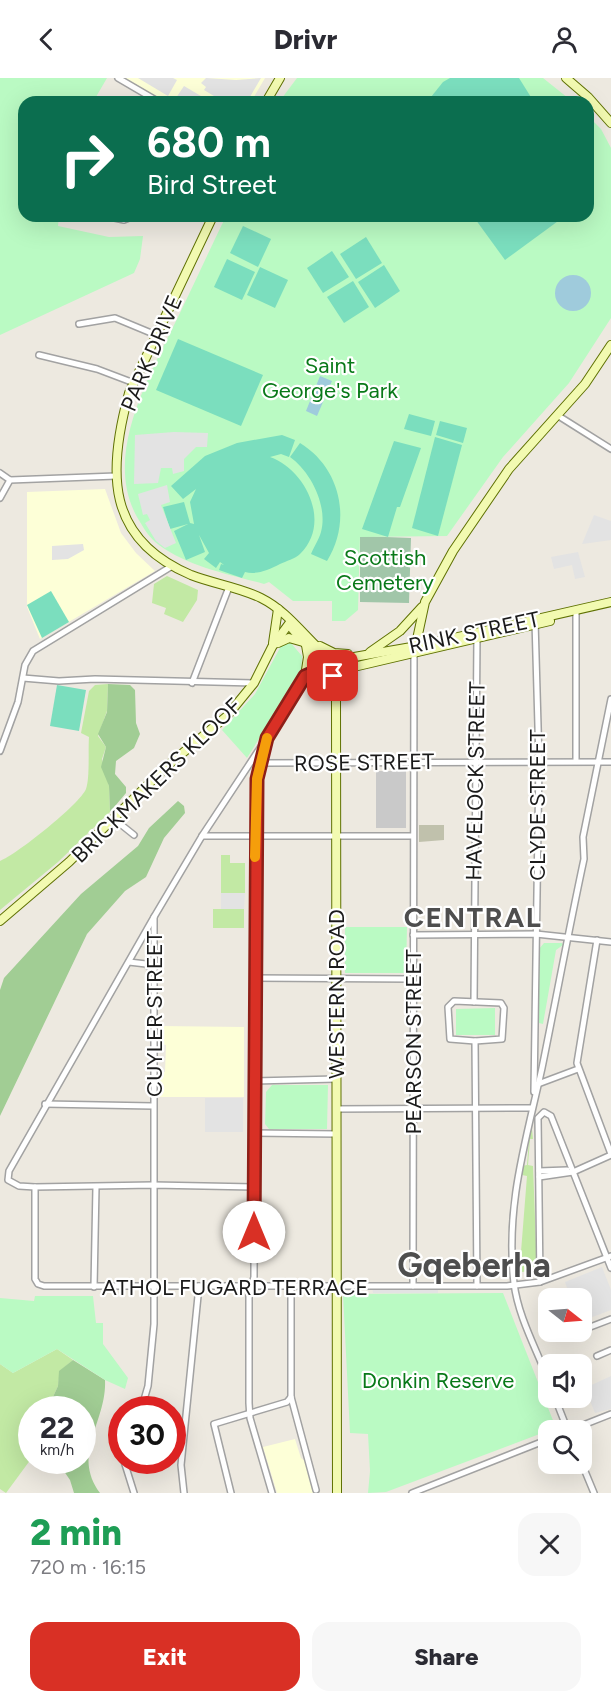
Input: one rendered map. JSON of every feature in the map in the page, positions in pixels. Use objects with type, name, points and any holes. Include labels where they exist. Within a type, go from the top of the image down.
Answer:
[{"type":"street","points":[[118,78],[149,96]]},
{"type":"street","points":[[270,96],[280,78]]},
{"type":"street","points":[[566,78],[587,96]]},
{"type":"street","points":[[594,104],[611,123]]},
{"type":"street","name":"PARK DRIVE","points":[[210,222],[134,384],[118,438],[116,476],[120,502],[135,534],[154,556],[172,566],[253,595],[278,609],[332,668]]},
{"type":"street","points":[[80,324],[115,318],[156,335]]},
{"type":"street","points":[[268,656],[285,639],[308,643],[334,652],[365,653],[408,624],[425,602],[453,551],[486,501],[585,384],[611,345]]},
{"type":"street","points":[[39,355],[97,369],[134,384]]},
{"type":"street","points":[[557,415],[611,449]]},
{"type":"street","points":[[0,473],[10,480],[116,476]]},
{"type":"street","points":[[0,498],[10,480]]},
{"type":"street","points":[[0,751],[14,715],[25,665],[37,648],[172,566]]},
{"type":"street","points":[[192,682],[228,587]]},
{"type":"street","points":[[414,650],[425,602]]},
{"type":"street","name":"RINK STREET","points":[[332,668],[611,604]]},
{"type":"street","points":[[272,647],[278,609]]},
{"type":"street","points":[[576,761],[577,613]]},
{"type":"street","name":"BRICKMAKERS KLOOF","points":[[0,921],[69,862],[167,766],[227,716],[254,683],[288,620]]},
{"type":"street","name":"CLYDE STREET","points":[[533,1099],[536,1027],[538,761],[536,622]]},
{"type":"street","name":"HAVELOCK STREET","points":[[474,1002],[476,636]]},
{"type":"street","points":[[272,1493],[250,1412],[250,1287],[254,1280],[256,798],[267,738],[303,679],[308,657],[308,643]]},
{"type":"street","name":"RINK STREET","points":[[332,668],[365,653],[414,650]]},
{"type":"street","name":"PEARSON STREET","points":[[413,1286],[414,650]]},
{"type":"street","points":[[339,687],[345,675],[360,663]]},
{"type":"street","points":[[303,679],[332,668]]},
{"type":"street","name":"WESTERN ROAD","points":[[332,668],[339,687],[336,700]]},
{"type":"street","name":"WESTERN ROAD","points":[[332,668],[336,700],[337,1493]]},
{"type":"street","points":[[23,678],[59,681],[95,679],[254,683]]},
{"type":"street","points":[[539,1354],[514,1286],[515,1197],[519,1163],[538,1084],[584,859],[583,837],[611,699]]},
{"type":"street","name":"CUYLER STREET","points":[[144,1396],[150,1369],[155,1287],[154,917],[202,836],[267,738]]},
{"type":"street","name":"ROSE STREET","points":[[261,763],[611,762]]},
{"type":"street","points":[[114,819],[134,835]]},
{"type":"street","points":[[202,836],[413,836]]},
{"type":"street","points":[[154,917],[45,1104],[9,1171],[8,1180],[19,1186],[35,1187],[153,1185],[254,1187]]},
{"type":"street","points":[[413,934],[536,934],[611,942]]},
{"type":"street","points":[[539,1174],[572,1170],[611,1154],[578,1070],[579,1050],[597,940]]},
{"type":"street","points":[[129,962],[146,964],[155,973]]},
{"type":"street","points":[[254,978],[413,979]]},
{"type":"street","points":[[451,1002],[500,1002],[504,1008],[502,1039],[475,1041],[452,1040],[448,1032],[448,1007],[451,1002]]},
{"type":"street","points":[[536,1027],[544,1030],[550,1027]]},
{"type":"street","points":[[475,1041],[477,1286]]},
{"type":"street","points":[[538,1084],[578,1070]]},
{"type":"street","points":[[254,1081],[336,1079]]},
{"type":"street","points":[[45,1104],[153,1106]]},
{"type":"street","points":[[336,1109],[531,1108]]},
{"type":"street","points":[[540,1282],[538,1118],[546,1112],[552,1118],[609,1257],[611,1268]]},
{"type":"street","points":[[254,1133],[336,1134]]},
{"type":"street","name":"ATHOL FUGARD TERRACE","points":[[35,1187],[36,1282],[44,1286],[514,1286],[540,1282],[609,1257]]},
{"type":"street","points":[[94,1287],[96,1187]]},
{"type":"street","points":[[184,1493],[181,1466],[200,1287]]},
{"type":"street","points":[[291,1287],[291,1397],[316,1490]]},
{"type":"street","points":[[592,1326],[611,1319]]},
{"type":"street","points":[[597,1356],[611,1350]]},
{"type":"street","points":[[231,1493],[214,1429],[218,1422],[287,1402],[291,1397]]},
{"type":"street","points":[[592,1422],[611,1414]]},
{"type":"street","points":[[412,1493],[538,1443]]},
{"type":"street","points":[[128,1474],[134,1493]]},
{"type":"street","points":[[586,1474],[594,1493]]},
{"type":"shaded area","points":[[125,78],[265,78],[254,96],[156,96]]},
{"type":"shaded area","points":[[138,78],[173,78],[177,80],[168,96]]},
{"type":"shaded area","points":[[206,78],[236,80],[261,78],[250,96],[214,96],[204,90],[206,87],[201,83]]},
{"type":"shaded area","points":[[184,86],[201,96],[177,96]]},
{"type":"shaded area","points":[[174,432],[208,433],[207,447],[196,447],[184,459],[184,471],[173,474],[172,468],[161,468],[158,483],[134,484],[135,435]]},
{"type":"shaded area","points":[[167,485],[170,502],[161,505],[176,543],[165,548],[156,541],[145,523],[150,520],[147,514],[143,515],[138,494]]},
{"type":"shaded area","points":[[105,489],[121,533],[136,553],[155,571],[40,639],[27,607],[27,492]]},
{"type":"shaded area","points":[[594,515],[611,521],[611,540],[582,544]]},
{"type":"shaded area","points":[[83,544],[84,550],[68,559],[52,560],[52,546]]},
{"type":"shaded area","points":[[578,552],[585,577],[575,579],[572,565],[554,569],[551,557]]},
{"type":"shaded area","points":[[376,771],[406,771],[406,828],[376,828]]},
{"type":"shaded area","points":[[419,825],[444,825],[444,840],[419,842]]},
{"type":"shaded area","points":[[221,893],[245,893],[244,909],[221,909]]},
{"type":"shaded area","points":[[160,1026],[244,1027],[244,1097],[160,1097],[160,1072],[165,1072],[166,1045],[159,1044]]},
{"type":"shaded area","points":[[205,1098],[243,1098],[243,1132],[205,1132]]},
{"type":"shaded area","points":[[602,1267],[611,1290],[611,1310],[592,1317],[592,1288],[567,1288],[565,1282]]},
{"type":"shaded area","points":[[438,1286],[438,1293],[373,1293],[372,1287]]},
{"type":"shaded area","points":[[611,1376],[611,1409],[595,1413],[592,1406],[592,1385]]},
{"type":"shaded area","points":[[295,1439],[301,1458],[305,1461],[313,1493],[277,1493],[263,1447]]},
{"type":"green space","points":[[0,78],[107,78],[96,96],[18,96],[18,222],[58,222],[58,226],[109,237],[143,236],[140,259],[134,273],[0,335]]},
{"type":"green space","points":[[297,78],[543,78],[566,96],[284,96]]},
{"type":"green space","points":[[450,78],[519,78],[530,96],[432,96],[443,82]]},
{"type":"green space","name":"Saint George's Park","points":[[594,122],[601,129],[611,148],[611,318],[569,383],[503,457],[447,536],[360,537],[358,610],[345,621],[332,621],[332,601],[293,601],[269,582],[264,584],[223,573],[171,553],[152,539],[137,517],[128,493],[125,467],[134,414],[223,222],[594,222]]},
{"type":"green space","points":[[477,222],[557,222],[505,260]]},
{"type":"green space","points":[[243,226],[271,239],[258,267],[230,253]]},
{"type":"green space","points":[[366,237],[382,263],[356,279],[340,254]]},
{"type":"green space","points":[[332,251],[349,277],[323,293],[307,268]]},
{"type":"green space","points":[[227,259],[255,272],[242,300],[214,287]]},
{"type":"green space","points":[[384,265],[400,291],[375,308],[358,282]]},
{"type":"green space","points":[[260,267],[288,280],[275,308],[247,295]]},
{"type":"green space","points":[[353,281],[369,307],[344,323],[327,297]]},
{"type":"green space","points":[[178,339],[263,375],[241,426],[156,390]]},
{"type":"green space","points":[[409,414],[435,421],[431,436],[404,429]]},
{"type":"green space","points":[[440,421],[467,428],[463,443],[436,435]]},
{"type":"green space","points":[[282,435],[295,440],[289,457],[281,454],[270,457],[294,473],[304,485],[314,513],[314,528],[300,554],[262,571],[245,572],[242,578],[219,570],[221,564],[224,565],[220,562],[216,568],[204,559],[209,553],[199,535],[205,552],[186,560],[174,531],[188,524],[170,529],[163,507],[184,502],[190,523],[194,524],[190,502],[196,489],[183,499],[171,486],[205,456],[237,443]]},
{"type":"green space","points":[[435,437],[462,445],[438,536],[412,528]]},
{"type":"green space","points":[[394,441],[421,448],[400,507],[397,507],[388,537],[362,529]]},
{"type":"green space","points":[[300,443],[325,466],[338,496],[339,529],[335,545],[327,561],[311,554],[321,532],[322,511],[311,480],[298,463],[290,457]]},
{"type":"green space","name":"Scottish Cemetery","points":[[360,536],[411,538],[409,603],[360,602]]},
{"type":"green space","points":[[167,576],[198,590],[197,600],[183,622],[164,614],[166,608],[152,603],[154,584]]},
{"type":"green space","points":[[51,591],[69,622],[42,638],[27,605]]},
{"type":"green space","points":[[290,642],[302,656],[301,672],[247,758],[222,730],[255,694],[281,646]]},
{"type":"green space","points":[[108,684],[107,711],[98,736],[106,747],[102,759],[109,786],[110,812],[58,862],[0,910],[0,861],[47,828],[72,806],[86,789],[89,737],[81,733],[89,691],[95,685]]},
{"type":"green space","points":[[108,684],[130,685],[135,690],[136,723],[140,734],[134,748],[116,761],[115,774],[126,787],[126,793],[110,812],[109,786],[101,767],[106,747],[98,734],[107,712]]},
{"type":"green space","points":[[57,685],[86,690],[79,731],[50,726]]},
{"type":"green space","points":[[178,801],[184,806],[185,813],[164,838],[146,877],[125,891],[87,934],[0,1116],[0,990],[4,978],[81,894],[138,846],[149,828]]},
{"type":"green space","points":[[221,855],[230,855],[230,863],[245,863],[245,893],[221,893]]},
{"type":"green space","points":[[213,909],[244,909],[244,928],[213,928]]},
{"type":"green space","points":[[345,927],[407,927],[406,973],[345,973]]},
{"type":"green space","points":[[544,943],[562,943],[563,945],[556,950],[543,1024],[539,1023],[539,949]]},
{"type":"green space","points":[[495,1008],[495,1035],[456,1035],[456,1009]]},
{"type":"green space","points":[[272,1085],[328,1085],[327,1129],[269,1129],[265,1124],[266,1092]]},
{"type":"green space","points":[[531,1120],[533,1139],[530,1139],[528,1165],[533,1166],[537,1270],[522,1272],[522,1277],[519,1277],[527,1176],[522,1175],[522,1166],[527,1165],[529,1139],[527,1138]]},
{"type":"green space","name":"Donkin Reserve","points":[[503,1293],[538,1382],[538,1408],[548,1408],[553,1420],[538,1420],[538,1435],[386,1492],[368,1493],[370,1471],[368,1434],[350,1433],[343,1294]]},
{"type":"green space","points":[[35,1296],[93,1296],[96,1323],[103,1323],[103,1344],[128,1378],[125,1389],[105,1380],[57,1349],[13,1373],[0,1364],[0,1298],[34,1301]]},
{"type":"green space","points":[[57,1349],[73,1360],[60,1371],[58,1386],[53,1396],[18,1396],[18,1474],[20,1474],[6,1493],[0,1489],[0,1364],[13,1373]]},
{"type":"green space","points":[[73,1360],[105,1380],[101,1410],[96,1425],[96,1396],[53,1396],[58,1386],[59,1371]]},
{"type":"green space","points":[[66,1474],[91,1474],[100,1493],[74,1493]]},
{"type":"water","points":[[573,275],[585,281],[591,293],[585,305],[573,311],[561,305],[555,293],[561,281]]},
{"type":"water","points":[[320,376],[332,381],[317,416],[306,411]]},
{"type":"slow traffic","points":[[255,857],[257,779],[267,738]]},
{"type":"district","name":"CENTRAL","points":[[473,917]]},
{"type":"district","name":"Gqeberha","points":[[474,1265]]},
{"type":"route","points":[[254,1232],[257,779],[267,738],[305,676],[324,668],[326,673],[333,676]]}]
